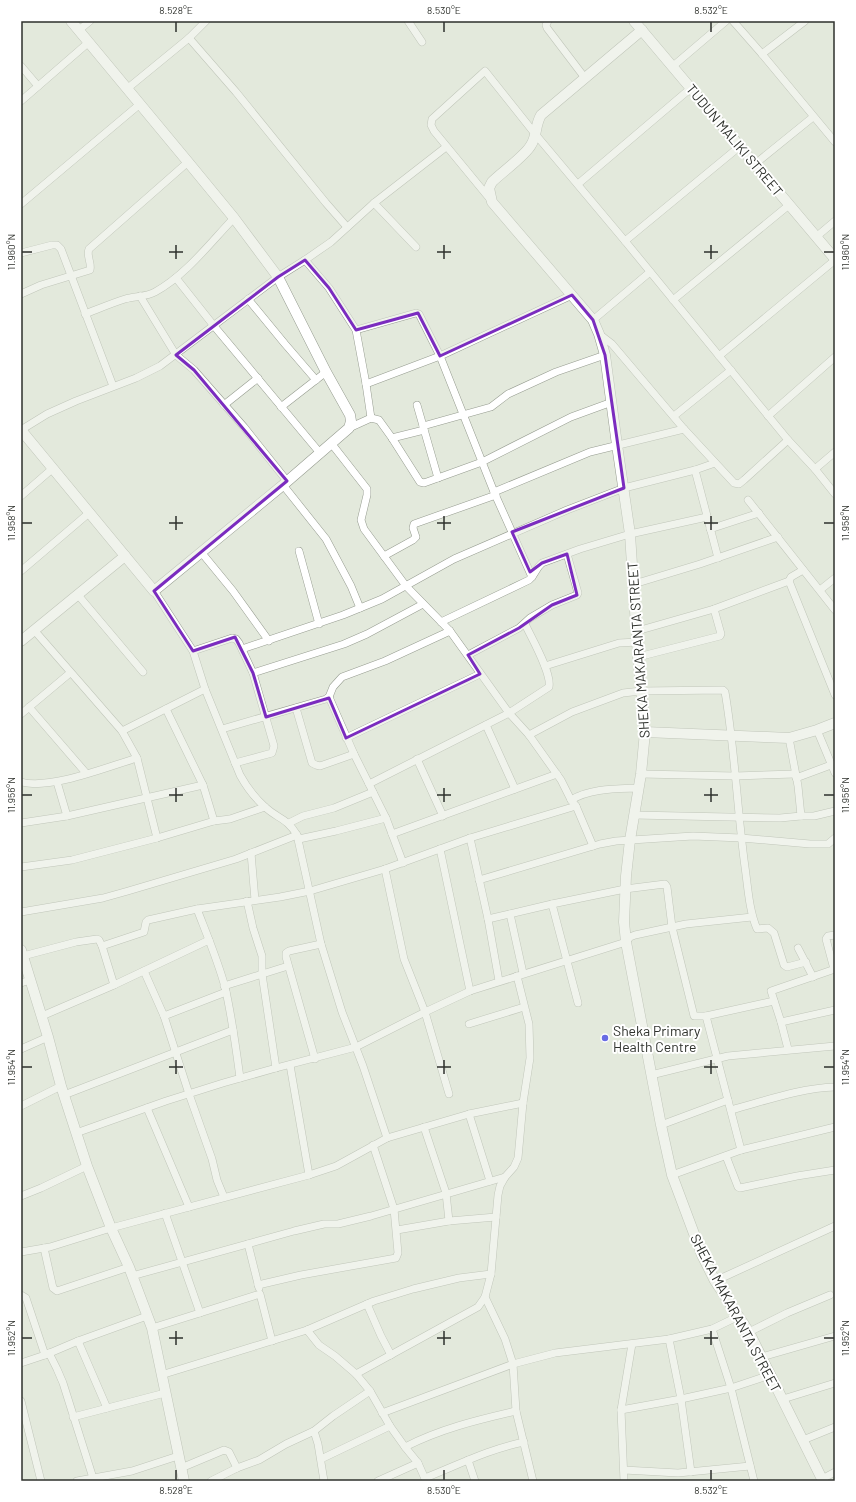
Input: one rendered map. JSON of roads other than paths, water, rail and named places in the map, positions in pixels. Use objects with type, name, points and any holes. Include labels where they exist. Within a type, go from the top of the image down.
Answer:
[{"type":"street","points":[[71,21],[90,42],[234,218],[278,277],[326,372],[350,415],[351,421],[349,428]]},
{"type":"street","points":[[79,30],[90,21]]},
{"type":"street","points":[[128,88],[189,38],[206,21]]},
{"type":"street","points":[[408,21],[422,42]]},
{"type":"street","points":[[548,21],[546,25],[547,28],[585,78]]},
{"type":"street","name":"TUDUN MALIKI STREET","points":[[634,21],[835,260]]},
{"type":"street","points":[[672,67],[726,21]]},
{"type":"street","points":[[733,21],[835,142]]},
{"type":"street","points":[[762,54],[805,21]]},
{"type":"street","points":[[492,202],[490,184],[531,146],[536,135],[538,121],[541,116],[642,30]]},
{"type":"street","points":[[189,38],[236,92],[326,203],[348,227]]},
{"type":"street","points":[[21,101],[90,42]]},
{"type":"street","points":[[21,66],[38,86]]},
{"type":"street","points":[[492,202],[446,147],[431,125],[432,119],[485,71],[768,416],[835,494]]},
{"type":"street","points":[[578,184],[690,88]]},
{"type":"street","points":[[21,204],[140,104]]},
{"type":"street","points":[[755,164],[813,117]]},
{"type":"street","points":[[386,1138],[356,1047],[342,1012],[321,944],[298,837],[289,823],[265,807],[244,783],[205,689],[193,651],[154,591],[21,430],[47,414],[113,386],[136,378],[160,366],[278,277],[331,242],[374,203],[446,147]]},
{"type":"street","points":[[625,241],[739,147]]},
{"type":"street","points":[[21,294],[70,275],[88,272],[91,267],[88,252],[89,249],[188,162]]},
{"type":"street","name":"SHEKA MAKARANTA STREET","points":[[492,202],[593,320],[605,355],[630,534],[638,656],[645,732],[642,774],[630,840],[625,889],[624,922],[626,942],[651,1075],[672,1175],[691,1229],[715,1281],[749,1332],[822,1480]]},
{"type":"street","points":[[374,203],[416,247]]},
{"type":"street","points":[[673,300],[789,204]]},
{"type":"street","points":[[85,314],[125,299],[154,293],[176,278],[234,218]]},
{"type":"street","points":[[816,237],[835,221]]},
{"type":"street","points":[[21,253],[57,245],[61,249],[113,386]]},
{"type":"street","points":[[305,260],[329,288],[356,330],[371,418]]},
{"type":"street","points":[[719,356],[835,260]]},
{"type":"street","points":[[593,320],[650,272]]},
{"type":"street","points":[[176,278],[320,453]]},
{"type":"street","points":[[366,384],[440,356],[572,295]]},
{"type":"street","points":[[140,296],[176,355],[194,370],[224,405],[285,483],[326,539],[351,586],[360,608]]},
{"type":"street","points":[[248,299],[284,344],[316,380]]},
{"type":"street","points":[[356,330],[418,313],[419,314],[440,356],[482,462],[532,577]]},
{"type":"street","points":[[599,334],[612,344],[684,429],[734,483],[739,484],[788,440]]},
{"type":"street","points":[[392,438],[490,407],[508,394],[556,372],[605,355]]},
{"type":"street","points":[[768,416],[835,357]]},
{"type":"street","points":[[674,416],[731,370]]},
{"type":"street","points":[[281,407],[326,372]]},
{"type":"street","points":[[224,405],[258,378]]},
{"type":"street","points":[[154,591],[285,483],[330,443],[349,428],[371,418],[379,420],[420,482],[424,483],[482,462],[571,417],[612,402]]},
{"type":"street","points":[[417,405],[438,478]]},
{"type":"street","points":[[384,556],[416,537],[413,528],[414,524],[495,493],[573,459],[617,445],[684,429]]},
{"type":"street","points":[[330,443],[367,489],[361,520],[364,529],[406,586],[450,631],[509,713],[528,735],[557,774],[574,803],[594,846]]},
{"type":"street","points":[[815,469],[835,452]]},
{"type":"street","points":[[242,650],[319,624],[360,608],[406,586],[448,562],[512,532],[624,488],[695,470],[715,463]]},
{"type":"street","points":[[21,496],[52,469]]},
{"type":"street","points":[[695,470],[718,558]]},
{"type":"street","points":[[748,500],[835,610]]},
{"type":"street","points":[[21,571],[89,513]]},
{"type":"street","points":[[710,530],[759,513]]},
{"type":"street","points":[[441,622],[532,577],[538,566],[542,563],[630,534],[707,517]]},
{"type":"street","points":[[634,584],[718,558],[778,536]]},
{"type":"street","points":[[299,551],[319,624]]},
{"type":"street","points":[[201,552],[234,591],[269,641]]},
{"type":"street","points":[[468,656],[525,624],[530,618],[552,605],[578,594],[567,554]]},
{"type":"street","points":[[21,641],[125,556]]},
{"type":"street","points":[[637,631],[714,609],[789,581],[791,577],[803,570]]},
{"type":"street","points":[[820,590],[835,578]]},
{"type":"street","points":[[789,581],[835,695]]},
{"type":"street","points":[[78,595],[143,672]]},
{"type":"street","points":[[253,673],[350,642],[423,604]]},
{"type":"street","points":[[638,656],[720,636],[721,634],[714,609]]},
{"type":"street","points":[[369,784],[509,713],[549,686],[550,683],[545,666],[525,624]]},
{"type":"street","points":[[34,630],[122,732],[136,758],[157,838]]},
{"type":"street","points":[[403,863],[386,818],[346,738],[329,697],[333,686],[342,677],[385,661],[450,631]]},
{"type":"street","points":[[193,651],[232,638],[236,639],[253,673],[274,746],[272,752],[235,763]]},
{"type":"street","points":[[545,666],[619,643],[638,642]]},
{"type":"street","points":[[21,714],[70,673]]},
{"type":"street","points":[[346,738],[480,674]]},
{"type":"street","points":[[122,732],[205,689]]},
{"type":"street","points":[[528,735],[572,712],[623,693],[641,691],[723,690],[727,704],[731,735],[741,838],[752,917],[757,928],[768,928],[774,933],[785,966],[806,962]]},
{"type":"street","points":[[222,729],[329,697]]},
{"type":"street","points":[[29,707],[86,773]]},
{"type":"street","points":[[296,708],[312,763],[320,766],[354,754]]},
{"type":"street","points":[[166,709],[203,785],[214,821]]},
{"type":"street","points":[[645,732],[789,738],[835,723]]},
{"type":"street","points":[[486,725],[515,789]]},
{"type":"street","points":[[817,730],[835,773]]},
{"type":"street","points":[[789,738],[801,816]]},
{"type":"street","points":[[21,782],[28,784],[57,782],[136,758]]},
{"type":"street","points":[[417,759],[443,816]]},
{"type":"street","points":[[642,774],[796,776],[831,765]]},
{"type":"street","points":[[392,834],[557,774]]},
{"type":"street","points":[[57,782],[67,816]]},
{"type":"street","points":[[21,823],[67,816],[148,799],[203,785]]},
{"type":"street","points":[[102,946],[144,932],[146,922],[148,920],[198,909],[310,891],[403,863],[470,838],[574,803],[583,794],[609,789],[639,788]]},
{"type":"street","points":[[289,823],[303,816],[334,808],[373,792]]},
{"type":"street","points":[[21,866],[72,860],[157,838],[214,821],[230,819],[265,807]]},
{"type":"street","points":[[634,815],[780,818],[814,816],[835,811]]},
{"type":"street","points":[[21,912],[103,898],[236,859],[298,837],[336,831],[386,818]]},
{"type":"street","points":[[479,880],[594,846],[616,841],[693,836],[828,844],[835,838]]},
{"type":"street","points":[[470,838],[488,919],[499,981]]},
{"type":"street","points":[[440,849],[470,991]]},
{"type":"street","points":[[251,853],[255,900]]},
{"type":"street","points":[[385,869],[404,959],[425,1012],[449,1094]]},
{"type":"street","points":[[488,919],[625,889],[665,884],[667,887],[672,927],[694,1016],[706,1016],[774,1001]]},
{"type":"street","points":[[247,901],[253,928],[262,956],[262,974],[276,1068]]},
{"type":"street","points":[[552,904],[578,1003]]},
{"type":"street","points":[[198,909],[216,958],[225,989],[240,1078]]},
{"type":"street","points":[[356,1374],[478,1307],[486,1297],[492,1274],[500,1186],[505,1177],[514,1167],[518,1158],[523,1103],[530,1058],[531,1042],[529,1024],[524,1007],[510,914]]},
{"type":"street","points":[[76,1133],[188,1094],[240,1078],[356,1047],[470,991],[520,974],[626,942],[636,935],[686,924],[752,917]]},
{"type":"street","points":[[788,1050],[771,991],[835,969],[826,939],[828,936],[835,935]]},
{"type":"street","points":[[114,985],[102,946],[99,940],[94,938],[22,953],[26,982],[42,1016],[62,1090],[87,1166],[152,1328],[184,1481]]},
{"type":"street","points":[[42,1016],[114,985],[209,940]]},
{"type":"street","points":[[315,1059],[288,966],[286,953],[321,944]]},
{"type":"street","points":[[798,948],[813,977]]},
{"type":"street","points":[[164,1016],[262,974],[288,966]]},
{"type":"street","points":[[144,971],[164,1016],[188,1094],[212,1159],[217,1180],[224,1197]]},
{"type":"street","points":[[469,1024],[524,1007]]},
{"type":"street","points":[[781,1022],[835,1010]]},
{"type":"street","points":[[706,1016],[741,1150]]},
{"type":"street","points":[[21,1106],[62,1090],[233,1030]]},
{"type":"street","points":[[21,1049],[48,1037]]},
{"type":"street","points":[[651,1075],[728,1056],[835,1046]]},
{"type":"street","points":[[290,1065],[309,1175]]},
{"type":"street","points":[[730,1110],[807,1090],[821,1087],[835,1087]]},
{"type":"street","points":[[661,1125],[728,1100]]},
{"type":"street","points":[[21,1252],[44,1248],[111,1228],[309,1175],[336,1166],[386,1138],[469,1114],[523,1103]]},
{"type":"street","points":[[147,1108],[189,1207]]},
{"type":"street","points":[[469,1114],[490,1181]]},
{"type":"street","points":[[424,1127],[446,1193],[449,1221]]},
{"type":"street","points":[[672,1175],[741,1150],[835,1127]]},
{"type":"street","points":[[258,1285],[316,1272],[396,1258],[398,1253],[394,1209],[373,1145]]},
{"type":"street","points":[[726,1156],[738,1187],[740,1188],[835,1170]]},
{"type":"street","points":[[21,1196],[42,1188],[87,1166]]},
{"type":"street","points":[[44,1248],[53,1288],[57,1291],[130,1271],[182,1262],[324,1224],[338,1224],[505,1177]]},
{"type":"street","points":[[165,1214],[200,1313]]},
{"type":"street","points":[[397,1230],[449,1221],[496,1217]]},
{"type":"street","points":[[715,1281],[835,1226]]},
{"type":"street","points":[[248,1244],[272,1341]]},
{"type":"street","points":[[161,1376],[307,1330],[367,1304],[413,1289],[459,1278],[492,1274]]},
{"type":"street","points":[[152,1328],[260,1294]]},
{"type":"street","points":[[21,1295],[26,1298],[47,1354],[57,1369],[73,1417],[89,1480]]},
{"type":"street","points":[[749,1332],[786,1313],[830,1295]]},
{"type":"street","points":[[486,1297],[505,1339],[513,1364],[516,1411],[533,1481]]},
{"type":"street","points":[[367,1304],[391,1355]]},
{"type":"street","points":[[21,1363],[147,1316]]},
{"type":"street","points":[[382,1412],[513,1364],[555,1353],[632,1344],[712,1329],[739,1316]]},
{"type":"street","points":[[712,1329],[731,1388],[754,1481]]},
{"type":"street","points":[[307,1330],[319,1344],[356,1374],[370,1391],[390,1426],[418,1463],[425,1480],[468,1460],[501,1447],[524,1442]]},
{"type":"street","points":[[762,1357],[835,1336]]},
{"type":"street","points":[[669,1338],[681,1399],[691,1472]]},
{"type":"street","points":[[78,1341],[107,1408]]},
{"type":"street","points":[[624,1481],[621,1410],[632,1344]]},
{"type":"street","points":[[621,1410],[731,1388],[770,1375]]},
{"type":"street","points":[[783,1399],[835,1383]]},
{"type":"street","points":[[211,1481],[237,1468],[259,1460],[286,1444],[314,1431],[370,1391]]},
{"type":"street","points":[[73,1417],[165,1393]]},
{"type":"street","points":[[21,1404],[40,1481]]},
{"type":"street","points":[[405,1447],[422,1438],[460,1424],[516,1411]]},
{"type":"street","points":[[321,1459],[390,1426]]},
{"type":"street","points":[[803,1440],[835,1427]]},
{"type":"street","points":[[314,1431],[318,1444],[324,1481]]},
{"type":"street","points":[[181,1468],[227,1450],[237,1468]]},
{"type":"street","points":[[77,1481],[132,1471],[178,1456]]},
{"type":"street","points":[[468,1460],[475,1481]]},
{"type":"street","points":[[378,1481],[418,1463]]},
{"type":"street","points":[[624,1470],[660,1473],[691,1472],[750,1466]]},
{"type":"street","points":[[822,1480],[835,1472]]},
{"type":"street","points":[[660,1473],[663,1481]]},
{"type":"place","name":"Sheka Primary Health Centre","points":[[605,1038]]}]
